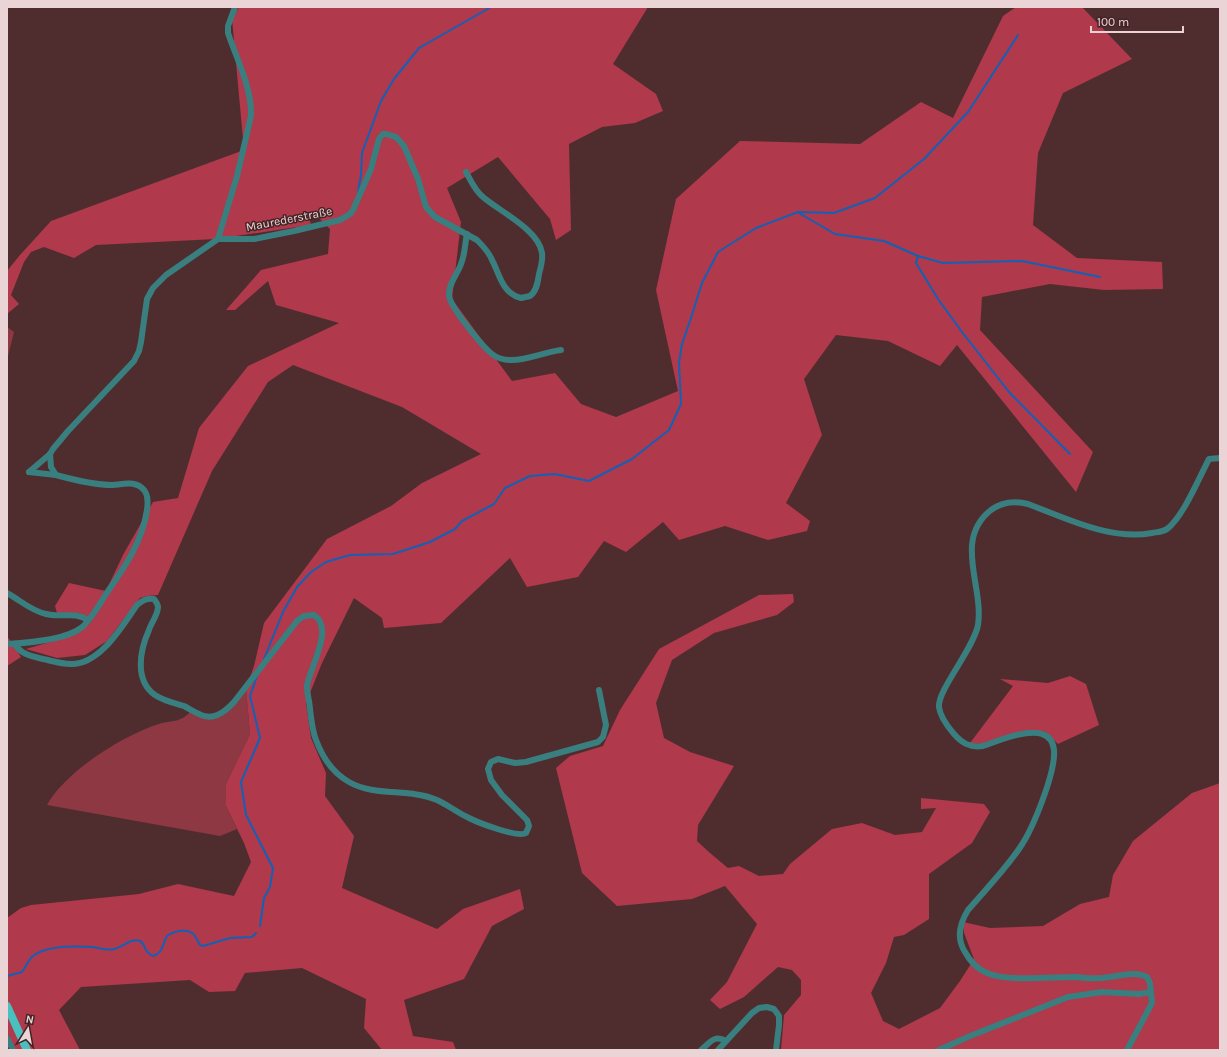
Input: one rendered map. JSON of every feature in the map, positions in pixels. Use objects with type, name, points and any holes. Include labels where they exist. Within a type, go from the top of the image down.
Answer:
[{"type":"main road","points":[[7,1006],[27,1050]]},
{"type":"street","points":[[7,644],[59,637],[72,633],[81,628],[120,574],[137,546],[148,504],[144,489],[132,483],[111,485],[100,484],[56,475],[29,472],[50,454],[68,431],[123,373],[137,356],[141,342],[147,299],[153,288],[166,275],[218,239],[239,169],[251,116],[251,108],[246,87],[228,33],[228,26],[235,7]]},
{"type":"street","name":"Maurederstraße","points":[[218,239],[254,239],[294,231],[340,220],[346,217],[356,205],[363,185],[371,169],[379,139],[383,134],[386,134],[396,137],[404,146],[418,179],[426,207],[430,213],[477,240],[491,258],[503,285],[508,292],[521,298],[527,298],[533,294],[536,288],[542,264],[541,248],[532,236],[516,220],[479,194],[466,172]]},
{"type":"street","points":[[467,234],[463,259],[450,286],[449,294],[450,302],[470,328],[490,352],[503,359],[512,360],[561,350]]},
{"type":"street","points":[[50,454],[51,467],[56,475]]},
{"type":"street","points":[[1127,1050],[1151,1006],[1152,1000],[1149,980],[1144,976],[1139,974],[1100,978],[1005,977],[987,973],[975,965],[968,958],[961,946],[959,933],[962,920],[968,910],[1024,842],[1046,789],[1053,764],[1054,750],[1051,740],[1044,734],[1038,733],[1018,736],[983,746],[977,747],[967,745],[958,738],[948,725],[940,711],[939,703],[942,694],[972,641],[978,627],[979,611],[971,546],[974,533],[980,520],[984,516],[994,508],[1004,504],[1018,502],[1028,504],[1098,530],[1128,534],[1146,534],[1166,530],[1178,518],[1209,459],[1220,458]]},
{"type":"street","points":[[7,593],[38,612],[58,615],[75,614],[88,620]]},
{"type":"street","points":[[15,644],[17,649],[30,655],[62,664],[80,664],[96,655],[104,648],[137,605],[149,598],[154,599],[158,608],[148,630],[141,655],[144,682],[161,698],[208,717],[218,715],[228,709],[300,618],[310,615],[316,617],[319,620],[322,634],[318,652],[308,681],[307,690],[312,729],[318,745],[327,762],[333,769],[349,782],[368,789],[427,797],[438,801],[477,822],[521,835],[524,835],[528,831],[529,823],[525,817],[508,802],[494,784],[489,772],[490,764],[498,759],[520,763],[533,761],[598,742],[603,737],[606,725],[599,690]]},
{"type":"street","points":[[939,1050],[1068,997],[1102,992],[1139,994],[1151,992]]},
{"type":"street","points":[[718,1050],[752,1013],[759,1008],[767,1006],[774,1010],[778,1016],[779,1025],[776,1050]]},
{"type":"street","points":[[7,1038],[13,1050]]},
{"type":"street","points":[[701,1050],[716,1038],[726,1041]]},
{"type":"shaded area","points":[[239,7],[648,7],[613,64],[656,94],[663,111],[635,123],[602,127],[569,144],[571,230],[556,240],[550,219],[498,157],[447,188],[461,222],[452,299],[512,381],[555,373],[581,404],[616,417],[678,391],[656,290],[676,199],[740,141],[860,144],[921,102],[953,118],[1003,16],[1016,7],[1082,7],[1132,59],[1063,93],[1038,153],[1033,225],[1077,258],[1162,262],[1163,289],[1104,290],[1050,284],[982,297],[980,330],[1093,452],[1076,492],[957,345],[940,366],[888,341],[836,335],[804,379],[822,435],[786,503],[810,521],[807,531],[768,540],[725,526],[679,540],[663,522],[626,552],[604,541],[578,577],[527,587],[510,558],[441,623],[384,628],[382,618],[354,598],[322,663],[306,703],[311,738],[326,773],[325,796],[354,836],[342,888],[437,929],[463,909],[520,889],[524,909],[492,926],[464,979],[404,1000],[413,1036],[453,1042],[456,1050],[382,1050],[364,1028],[366,999],[302,968],[245,973],[235,991],[209,992],[190,980],[81,987],[59,1010],[80,1050],[15,1050],[7,1032],[7,918],[21,908],[31,905],[139,894],[178,884],[234,896],[251,862],[244,843],[226,806],[226,784],[250,734],[246,689],[254,666],[264,623],[327,539],[391,506],[422,483],[481,454],[402,407],[293,365],[268,382],[212,471],[158,595],[140,598],[107,641],[85,655],[57,658],[26,649],[67,637],[92,621],[79,613],[57,613],[55,606],[69,583],[106,591],[123,555],[153,502],[178,498],[199,428],[248,366],[339,323],[276,305],[268,281],[235,310],[226,310],[261,270],[328,254],[330,229],[318,217],[309,217],[311,225],[216,239],[96,245],[74,258],[44,247],[31,252],[24,262],[11,295],[19,304],[7,314],[7,271],[51,221],[244,150],[232,19]]},
{"type":"shaded area","points":[[7,327],[14,332],[7,360]]},
{"type":"shaded area","points":[[793,594],[794,602],[777,615],[714,633],[672,660],[656,703],[664,738],[690,752],[734,766],[698,825],[697,841],[728,868],[739,866],[759,876],[783,874],[790,864],[832,829],[862,823],[895,835],[922,832],[936,808],[921,809],[921,798],[984,804],[990,812],[972,843],[929,874],[929,919],[904,935],[894,937],[886,963],[871,993],[883,1021],[899,1029],[940,1008],[974,959],[964,933],[963,922],[990,928],[1043,926],[1080,904],[1109,897],[1113,875],[1133,841],[1192,793],[1220,783],[1219,1049],[781,1050],[784,1015],[801,995],[801,980],[792,970],[778,967],[744,997],[720,1009],[710,1000],[727,982],[757,924],[725,886],[692,899],[617,906],[582,873],[556,768],[570,756],[603,746],[620,710],[659,649],[759,595]]},
{"type":"shaded area","points":[[7,636],[21,657],[7,666]]},
{"type":"shaded area","points":[[1070,676],[1086,684],[1099,725],[1058,744],[1046,732],[1033,730],[1028,730],[998,740],[976,744],[970,743],[1013,686],[1000,679],[1048,683]]},
{"type":"shaded area","points":[[246,689],[250,734],[226,784],[226,806],[237,829],[220,836],[47,805],[67,780],[96,756],[112,746],[145,729],[159,724],[179,720],[190,712],[209,719],[222,716]]},
{"type":"waterway","points":[[358,193],[362,153],[381,101],[394,79],[419,48],[491,7]]},
{"type":"waterway","points":[[264,659],[283,612],[297,587],[311,572],[326,562],[350,555],[393,554],[430,542],[455,529],[462,521],[494,504],[505,488],[530,476],[555,474],[589,481],[632,459],[669,430],[681,404],[679,363],[682,344],[702,283],[718,252],[756,228],[798,212],[834,213],[875,198],[924,159],[968,112],[1018,35]]},
{"type":"waterway","points":[[799,213],[835,234],[884,241],[918,256],[943,263],[1022,261],[1100,277]]},
{"type":"waterway","points":[[918,256],[916,263],[938,299],[962,332],[1009,392],[1070,454]]},
{"type":"waterway","points":[[257,676],[250,696],[260,738],[241,782],[246,815],[273,868],[270,887],[264,898],[260,926]]},
{"type":"waterway","points":[[7,976],[22,972],[33,956],[39,952],[53,948],[79,946],[112,950],[137,940],[142,942],[148,952],[153,956],[161,951],[167,936],[177,931],[192,933],[200,945],[203,946],[230,938],[252,937],[256,933]]}]
